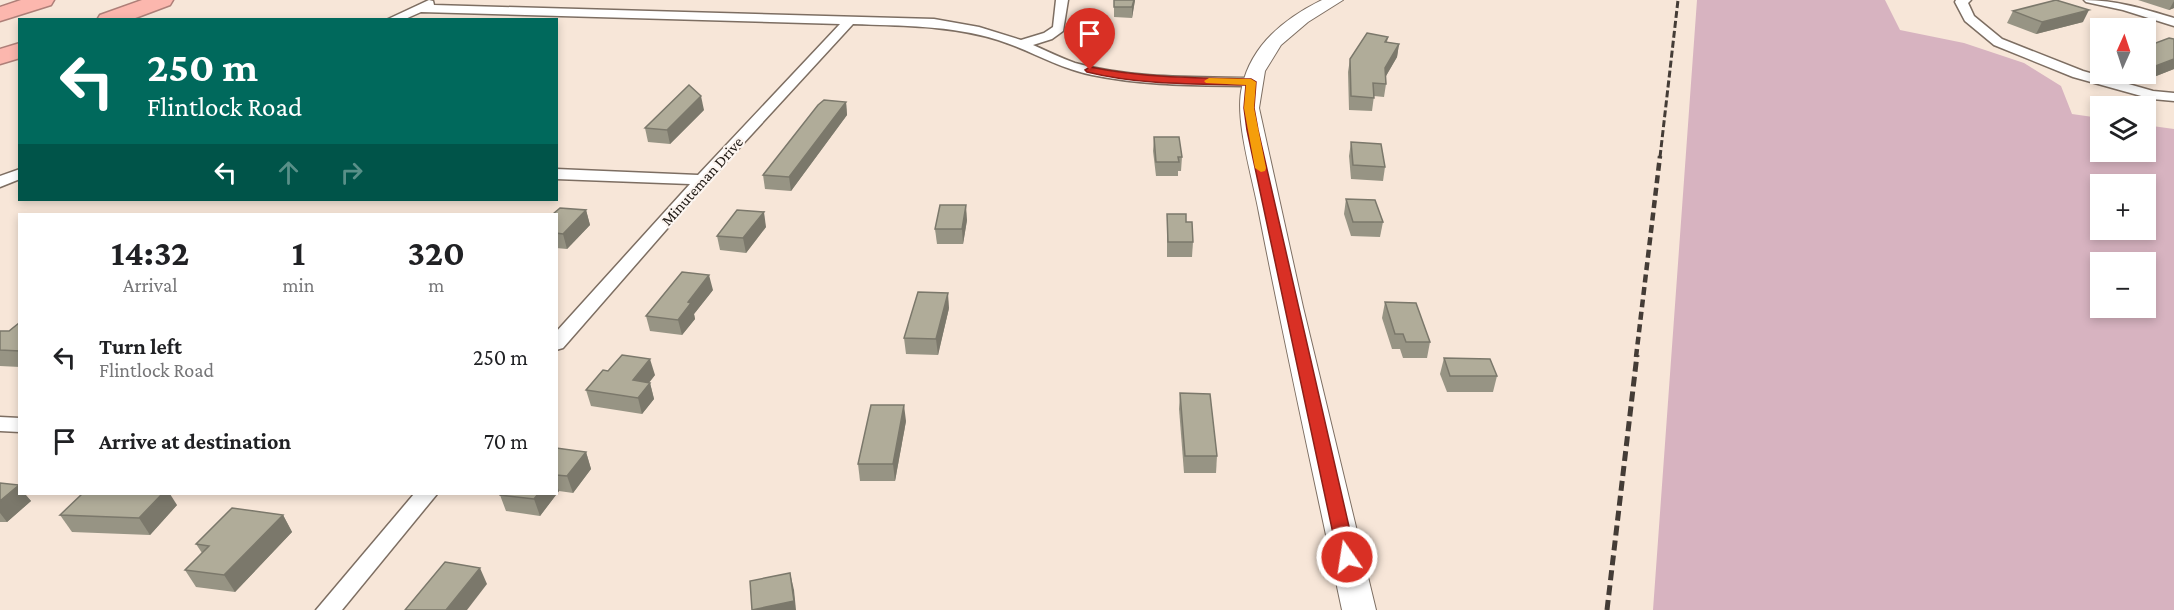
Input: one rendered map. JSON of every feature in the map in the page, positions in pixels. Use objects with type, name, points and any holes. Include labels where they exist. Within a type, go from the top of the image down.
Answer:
[{"type":"highway","points":[[0,14],[44,0]]},
{"type":"highway","points":[[113,18],[162,0]]},
{"type":"highway","points":[[0,57],[18,51]]},
{"type":"street","points":[[397,18],[440,0]]},
{"type":"street","points":[[1021,44],[1048,36],[1059,28],[1062,0]]},
{"type":"street","points":[[1335,0],[1312,12],[1280,35],[1261,60],[1251,82],[1249,108],[1290,307],[1359,610]]},
{"type":"street","points":[[1965,0],[1961,2],[1969,18],[1998,42],[2078,75],[2152,95],[2174,97]]},
{"type":"street","points":[[2090,0],[2126,7],[2174,22]]},
{"type":"street","points":[[420,8],[934,22],[970,28],[1021,44],[1068,65],[1112,75],[1165,80],[1251,82]]},
{"type":"street","name":"Minuteman Drive","points":[[558,342],[702,180],[850,20]]},
{"type":"street","points":[[558,174],[702,180]]},
{"type":"street","points":[[0,182],[18,175]]},
{"type":"street","points":[[0,424],[18,425]]},
{"type":"street","points":[[328,610],[425,495]]},
{"type":"shaded area","points":[[1697,0],[1885,0],[1900,30],[1964,43],[2024,63],[2061,86],[2072,114],[2090,117],[2090,162],[2156,162],[2156,127],[2174,129],[2174,610],[1653,610]]},
{"type":"building","points":[[1114,0],[1134,0],[1132,7],[1114,7]]},
{"type":"building","points":[[2056,0],[2089,10],[2042,22],[2013,11]]},
{"type":"building","points":[[1367,33],[1388,37],[1385,42],[1399,44],[1385,68],[1386,84],[1373,83],[1374,98],[1351,96],[1350,59]]},
{"type":"building","points":[[2169,38],[2174,39],[2174,59],[2156,66],[2156,43]]},
{"type":"building","points":[[689,85],[701,96],[667,130],[645,128]]},
{"type":"building","points":[[824,100],[846,102],[789,177],[763,175],[818,105]]},
{"type":"building","points":[[1154,137],[1179,137],[1182,157],[1178,157],[1179,162],[1156,162]]},
{"type":"building","points":[[1351,142],[1381,144],[1385,167],[1353,165]]},
{"type":"building","points":[[1346,199],[1375,200],[1383,222],[1353,222]]},
{"type":"building","points":[[940,205],[966,205],[962,229],[935,229]]},
{"type":"building","points":[[560,208],[586,210],[563,234],[558,233],[558,213],[554,213]]},
{"type":"building","points":[[737,210],[764,212],[743,238],[717,236]]},
{"type":"building","points":[[1167,214],[1186,214],[1186,222],[1192,222],[1193,242],[1168,242]]},
{"type":"building","points":[[682,272],[709,275],[688,302],[691,303],[678,320],[646,316]]},
{"type":"building","points":[[918,292],[948,293],[936,339],[904,338]]},
{"type":"building","points":[[1385,302],[1416,303],[1430,342],[1406,342],[1403,334],[1395,334]]},
{"type":"building","points":[[18,324],[18,351],[0,350],[0,331],[9,331]]},
{"type":"building","points":[[622,355],[650,359],[633,380],[650,383],[638,398],[586,390],[603,370],[608,371]]},
{"type":"building","points":[[1444,358],[1490,359],[1497,376],[1450,376]]},
{"type":"building","points":[[1180,393],[1210,394],[1217,456],[1185,456]]},
{"type":"building","points":[[871,405],[904,405],[893,464],[858,464]]},
{"type":"building","points":[[558,448],[586,452],[567,476],[558,475]]},
{"type":"building","points":[[0,483],[18,485],[18,486],[0,501]]},
{"type":"building","points":[[81,495],[161,495],[139,518],[60,515]]},
{"type":"building","points":[[500,495],[537,495],[534,499]]},
{"type":"building","points":[[232,508],[283,515],[224,575],[185,570],[209,546],[196,544]]},
{"type":"building","points":[[445,562],[480,568],[446,610],[405,610]]},
{"type":"building","points":[[790,573],[794,601],[752,610],[750,581]]},
{"type":"railway","points":[[1660,157],[1678,0]]},
{"type":"railway","points":[[1636,357],[1660,156]]},
{"type":"railway","points":[[1607,610],[1637,355]]},
{"type":"slow traffic","points":[[1209,81],[1251,82],[1249,108],[1261,168]]},
{"type":"route","points":[[1090,70],[1112,75],[1165,80],[1251,82],[1249,108],[1252,130],[1347,557]]}]
